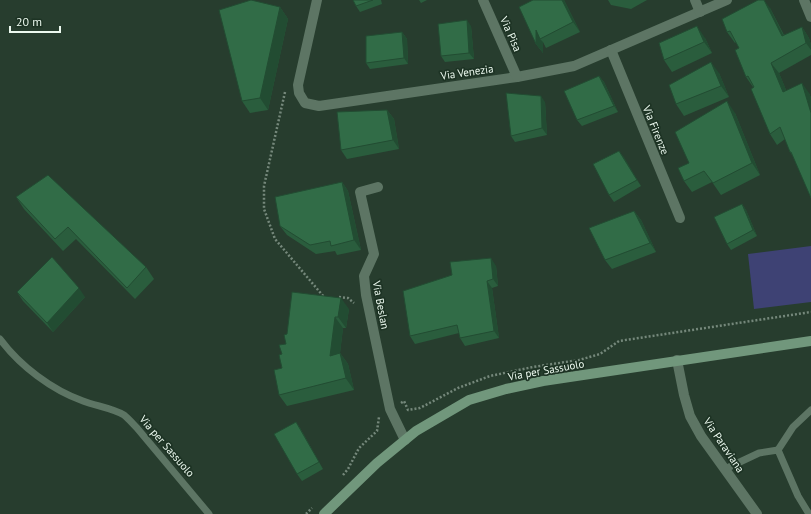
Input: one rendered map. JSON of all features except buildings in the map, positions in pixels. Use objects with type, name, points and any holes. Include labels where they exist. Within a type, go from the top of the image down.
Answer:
[{"type":"main road","name":"Via per Sassuolo","points":[[324,514],[377,463],[416,431],[469,400],[506,389],[543,382],[677,360],[811,341]]},
{"type":"street","name":"Via Venezia","points":[[318,0],[298,85],[299,93],[306,103],[319,106],[517,77],[574,66],[727,0]]},
{"type":"street","name":"Via Pisa","points":[[483,0],[517,77]]},
{"type":"street","points":[[695,0],[700,12]]},
{"type":"street","points":[[804,0],[811,17]]},
{"type":"street","name":"Via Firenze","points":[[611,50],[680,218]]},
{"type":"street","name":"Via Beslan","points":[[378,187],[360,192],[374,254],[364,276],[366,295],[390,409],[405,440]]},
{"type":"street","name":"Via Paraviana","points":[[677,360],[690,416],[701,436],[757,514]]},
{"type":"lane","name":"Via per Sassuolo","points":[[0,339],[18,360],[35,374],[67,395],[83,402],[114,411],[124,416],[137,428],[209,514]]},
{"type":"lane","points":[[725,469],[759,453],[778,450],[793,426],[811,410]]},
{"type":"lane","points":[[778,450],[798,496],[809,514]]},
{"type":"path","points":[[286,86],[264,186],[264,209],[275,239],[322,297],[329,297]]},
{"type":"path","points":[[335,297],[348,298],[357,305]]},
{"type":"path","points":[[340,478],[348,469],[359,448],[377,431],[379,416],[404,401],[408,410],[420,408],[458,388],[490,376],[586,358],[600,354],[619,341],[811,312]]},
{"type":"path","points":[[306,514],[316,504]]},
{"type":"shaded area","points":[[811,246],[811,302],[754,309],[748,254]]}]
